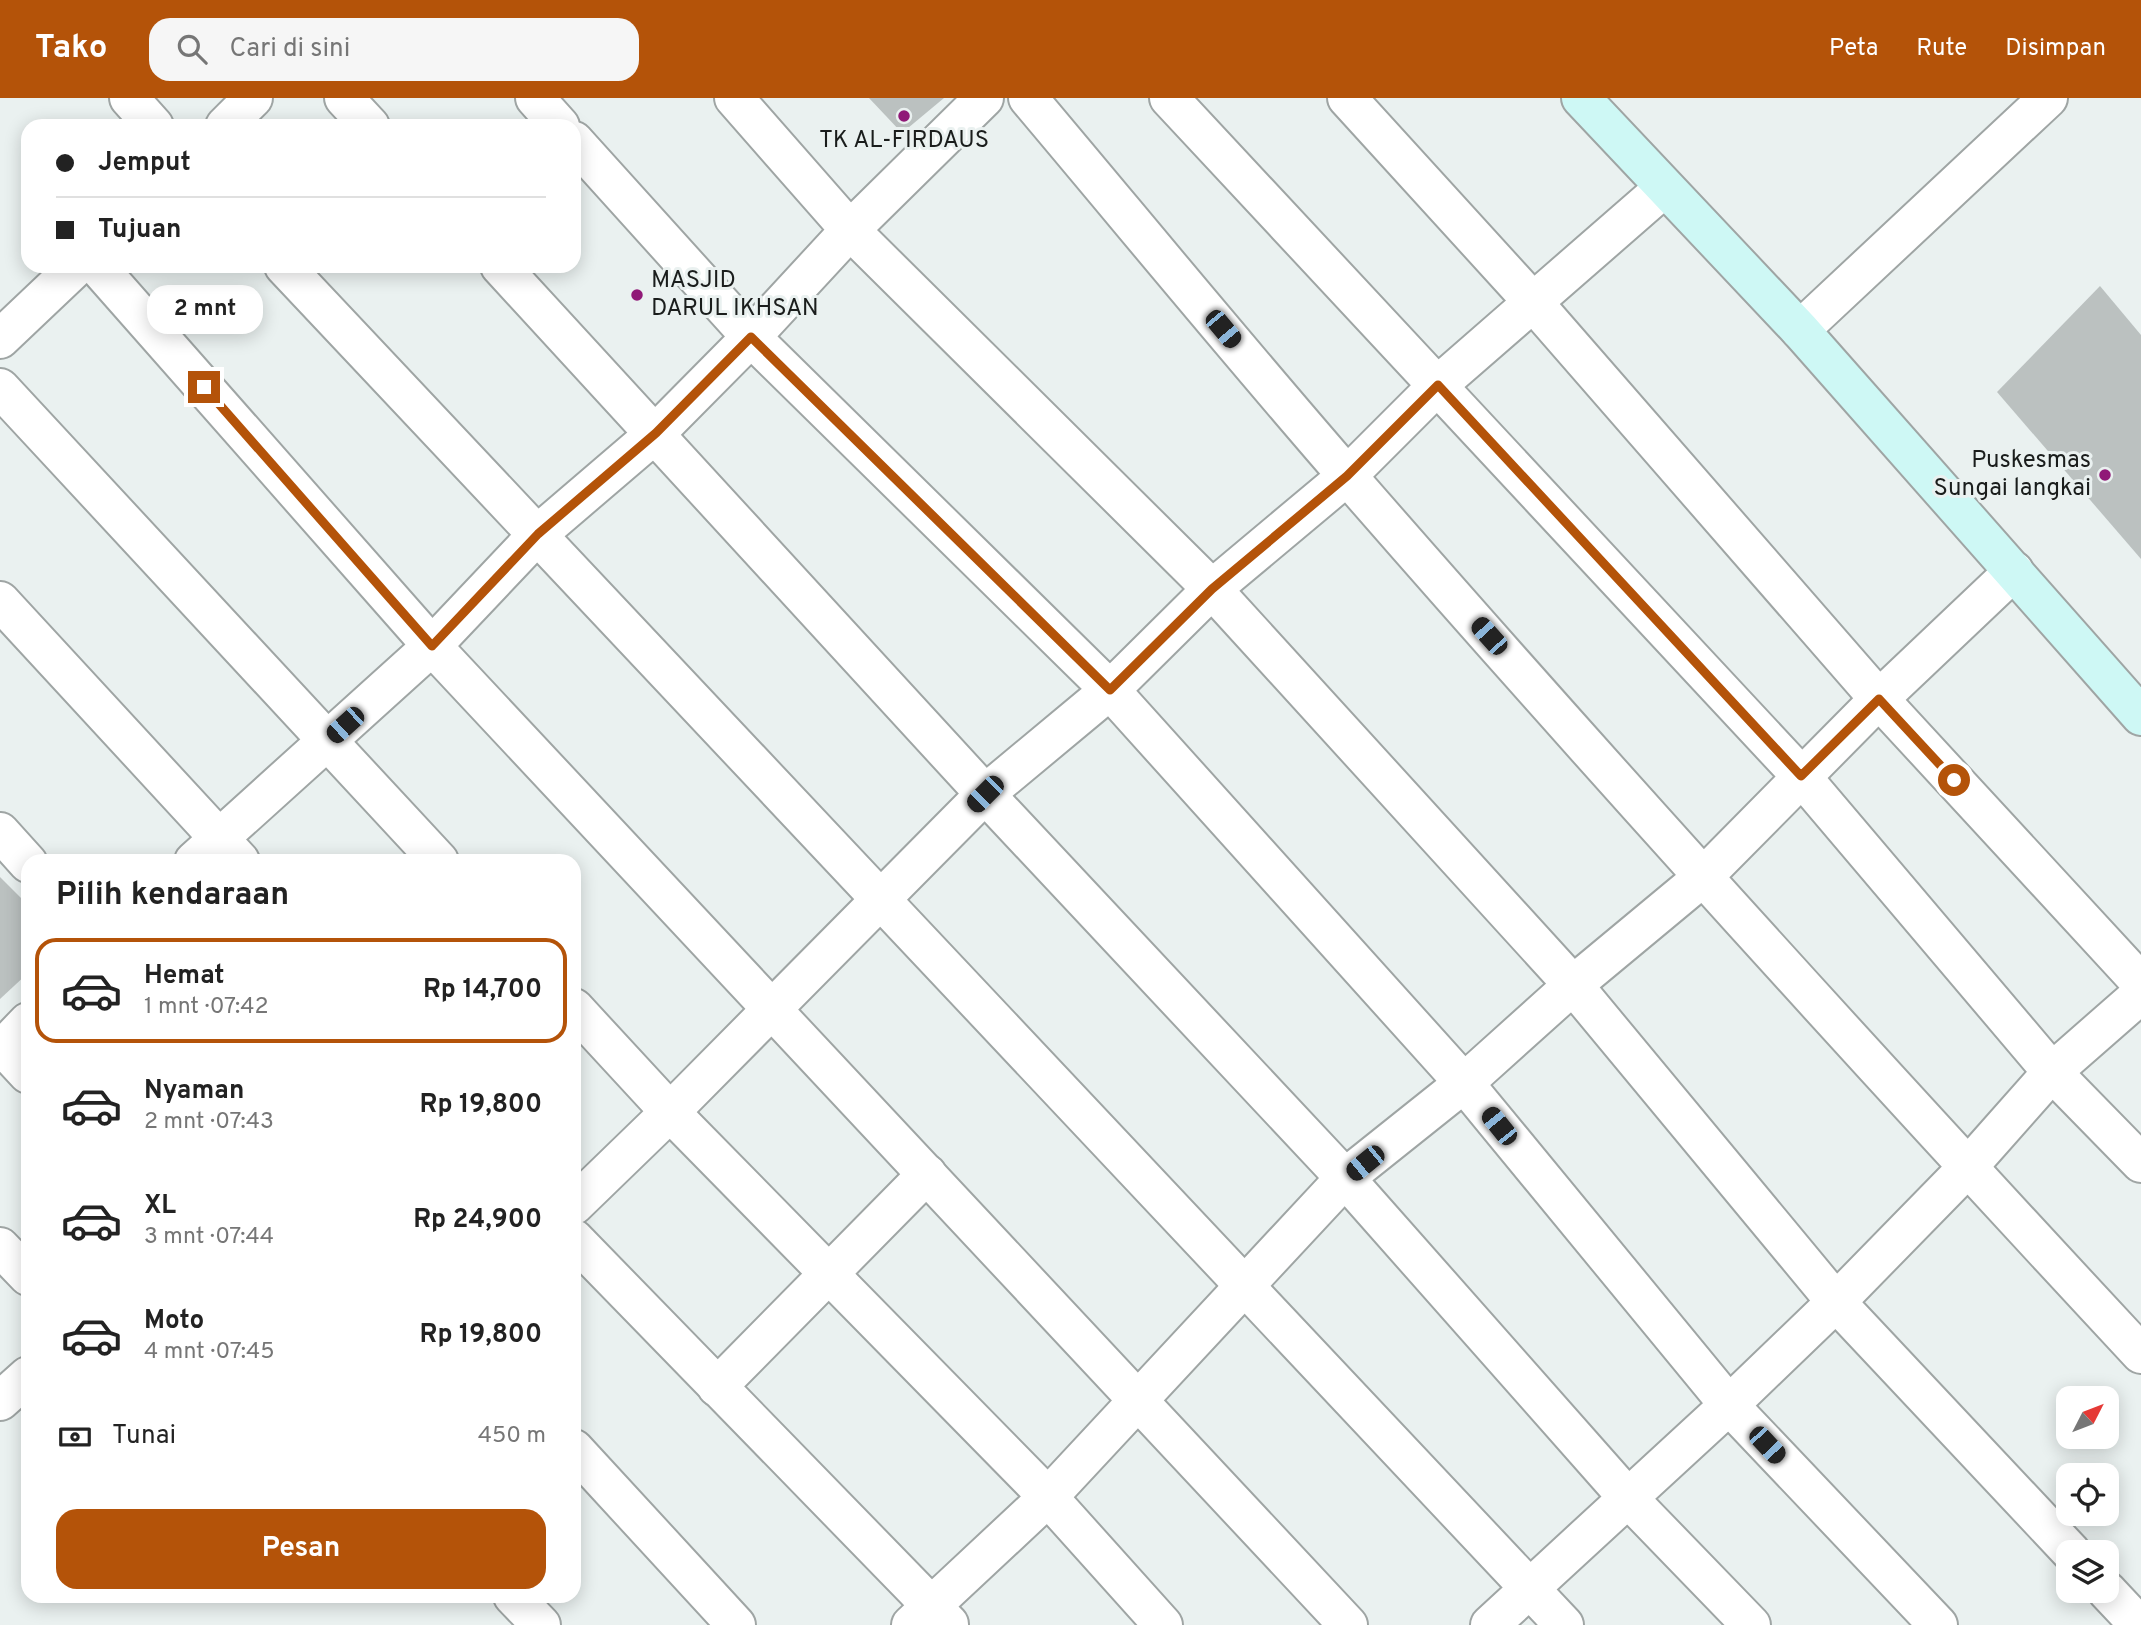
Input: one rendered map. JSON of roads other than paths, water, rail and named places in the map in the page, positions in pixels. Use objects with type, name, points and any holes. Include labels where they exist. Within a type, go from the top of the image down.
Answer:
[{"type":"street","points":[[129,98],[148,119]]},
{"type":"street","points":[[232,119],[253,98]]},
{"type":"street","points":[[344,98],[364,119]]},
{"type":"street","points":[[535,98],[554,119]]},
{"type":"street","points":[[734,98],[850,230],[1212,589],[1573,985],[1836,1302],[2060,1540]]},
{"type":"street","points":[[0,601],[218,853],[328,740],[432,646],[538,534],[656,433],[751,337],[850,230],[984,98]]},
{"type":"street","points":[[1028,98],[1347,476],[1703,877],[1967,1168],[2141,1354]]},
{"type":"street","points":[[1169,98],[1801,776],[2052,1072],[2141,1163]]},
{"type":"street","points":[[1347,98],[1532,301],[1879,699],[2141,983]]},
{"type":"street","points":[[1581,98],[1800,330],[2141,716]]},
{"type":"street","points":[[1800,330],[2048,98]]},
{"type":"street","points":[[581,149],[751,337],[1110,690],[1464,1083],[1729,1405],[1938,1625]]},
{"type":"street","points":[[581,1198],[985,794],[1110,690],[1212,589],[1347,476],[1438,385],[1664,188]]},
{"type":"street","points":[[0,339],[70,273]]},
{"type":"street","points":[[103,273],[432,646],[1348,1625]]},
{"type":"street","points":[[292,273],[1564,1625]]},
{"type":"street","points":[[507,273],[985,794],[1345,1178],[1628,1498],[1751,1625]]},
{"type":"street","points":[[0,387],[433,854]]},
{"type":"street","points":[[581,1247],[718,1387],[931,1619],[1345,1178],[1464,1083],[1573,985],[1703,877],[1879,699],[2014,571]]},
{"type":"street","points":[[0,832],[21,855]]},
{"type":"street","points":[[1490,1625],[1729,1405],[1836,1302],[1967,1168],[2052,1072],[2141,994]]},
{"type":"street","points":[[581,1016],[670,1112],[1048,1497],[1163,1625]]},
{"type":"street","points":[[718,1387],[926,1174]]},
{"type":"street","points":[[0,1247],[21,1269]]},
{"type":"street","points":[[0,1401],[21,1382]]},
{"type":"street","points":[[581,1457],[736,1625]]},
{"type":"street","points":[[520,1603],[541,1625]]},
{"type":"street","points":[[2118,1603],[2139,1625]]},
{"type":"place","name":"TK AL-FIRDAUS","points":[[904,116]]},
{"type":"place","name":"MASJID DARUL IKHSAN","points":[[637,295]]},
{"type":"place","name":"Puskesmas Sungai langkai","points":[[2105,475]]}]
